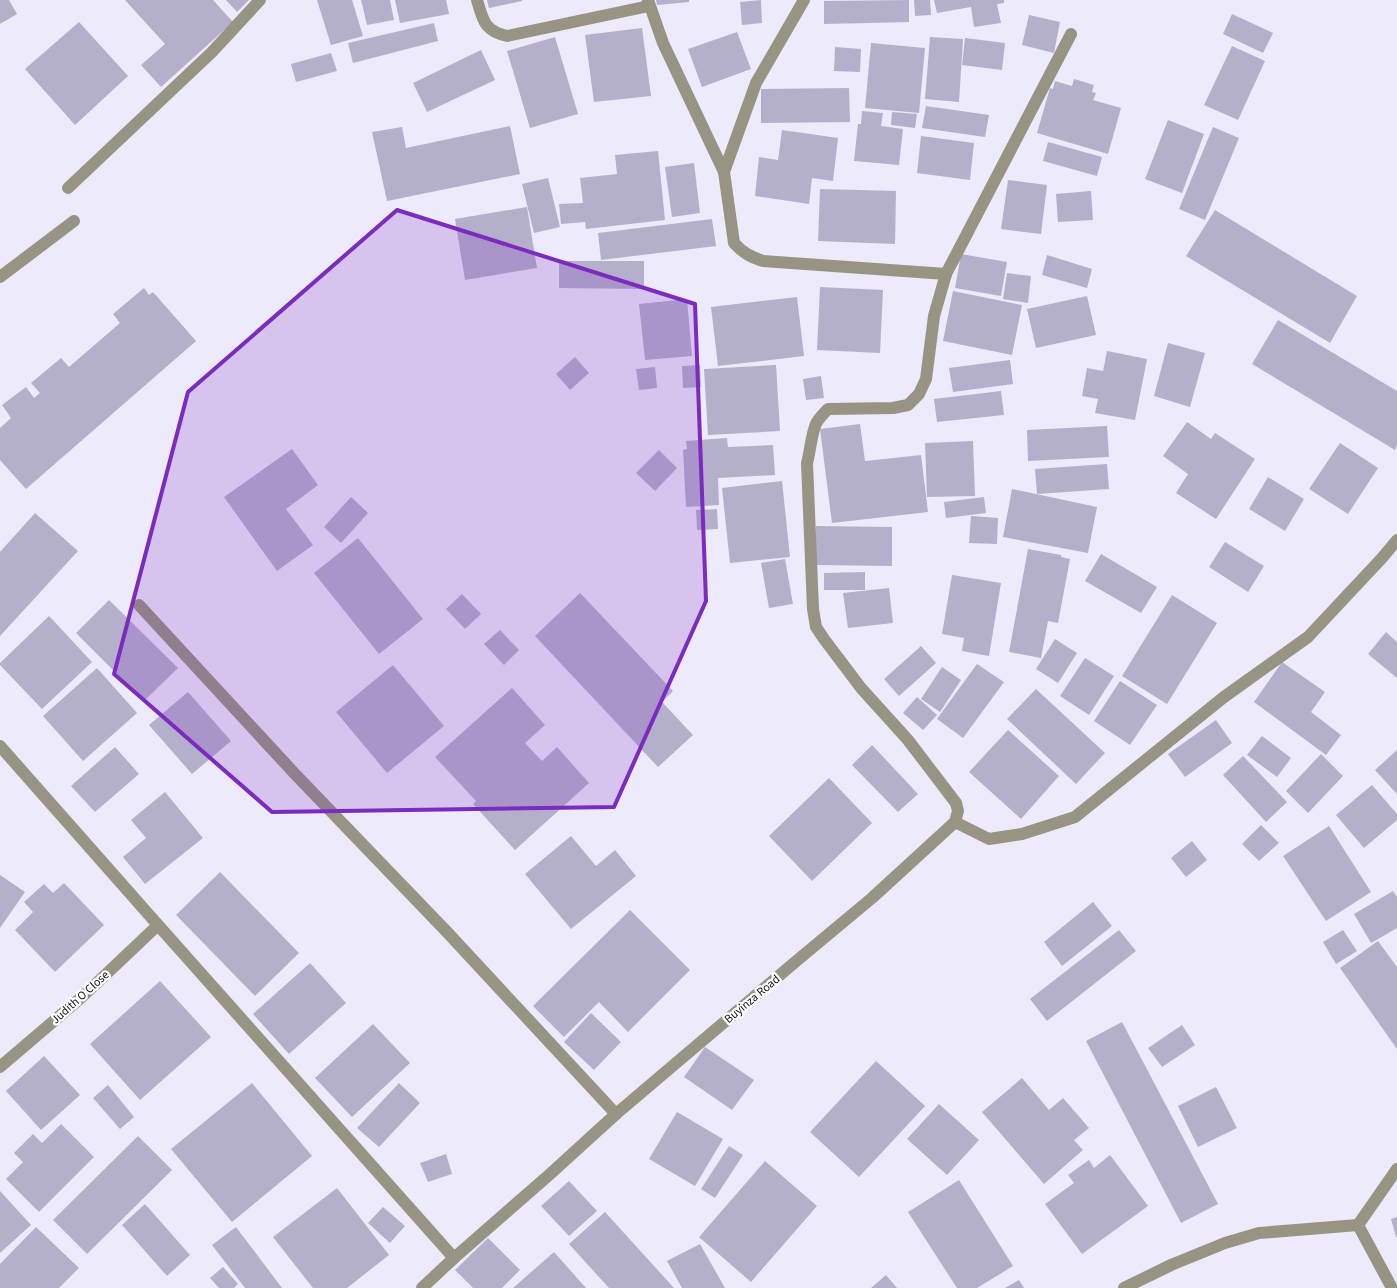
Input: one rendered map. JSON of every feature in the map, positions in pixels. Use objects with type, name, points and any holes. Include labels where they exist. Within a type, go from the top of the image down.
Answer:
[{"type":"street","points":[[68,188],[212,52],[260,0]]},
{"type":"street","points":[[477,0],[483,20],[490,29],[497,34],[507,36],[649,3],[663,44],[724,172],[734,243],[748,256],[763,261],[946,274]]},
{"type":"street","points":[[724,172],[756,83],[804,0]]},
{"type":"street","points":[[1071,34],[946,274],[934,316],[926,379],[919,394],[908,405],[893,408],[828,409],[816,422],[807,462],[813,610],[816,626],[824,639],[861,688],[908,740],[956,803],[958,811],[955,822],[988,839],[1022,834],[1075,817],[1224,697],[1308,637],[1397,540]]},
{"type":"street","points":[[0,276],[74,221]]},
{"type":"street","points":[[139,605],[295,774],[447,932],[616,1114]]},
{"type":"street","points":[[0,746],[454,1258]]},
{"type":"street","name":"Buyinza Road","points":[[422,1288],[616,1114],[872,898],[955,822]]},
{"type":"street","name":"Judith O Close","points":[[0,1067],[83,996],[158,925]]},
{"type":"street","points":[[1358,1225],[1397,1169]]},
{"type":"street","points":[[1124,1288],[1171,1265],[1225,1243],[1259,1233],[1358,1225]]},
{"type":"street","points":[[1358,1225],[1392,1288]]},
{"type":"highlighted area","points":[[397,210],[695,304],[706,601],[614,807],[272,812],[114,674],[188,392]]},
{"type":"building","points":[[0,0],[9,0],[17,14],[0,24]]},
{"type":"building","points":[[125,0],[213,0],[233,22],[161,87],[141,65],[165,44]]},
{"type":"building","points":[[226,0],[249,0],[237,12]]},
{"type":"building","points":[[317,0],[352,0],[363,36],[331,45]]},
{"type":"building","points":[[361,0],[390,0],[394,20],[367,25]]},
{"type":"building","points":[[395,0],[446,0],[449,14],[400,23]]},
{"type":"building","points":[[487,0],[522,0],[522,1],[489,8]]},
{"type":"building","points":[[656,0],[689,0],[689,2],[657,5]]},
{"type":"building","points":[[761,0],[762,23],[742,25],[740,2]]},
{"type":"building","points":[[909,0],[909,22],[824,24],[824,1]]},
{"type":"building","points":[[914,0],[930,0],[931,15],[915,16]]},
{"type":"building","points":[[934,0],[1004,0],[1004,3],[997,4],[1001,23],[974,27],[971,7],[937,13]]},
{"type":"building","points":[[1232,14],[1273,33],[1263,53],[1223,34]]},
{"type":"building","points":[[1029,15],[1060,22],[1054,53],[1022,45]]},
{"type":"building","points":[[79,22],[128,76],[75,125],[25,69]]},
{"type":"building","points":[[434,23],[438,41],[353,63],[348,43]]},
{"type":"building","points":[[642,28],[651,96],[594,102],[585,35]]},
{"type":"building","points":[[737,32],[751,69],[702,87],[688,49]]},
{"type":"building","points":[[555,37],[578,114],[530,128],[507,51]]},
{"type":"building","points":[[930,37],[963,39],[959,102],[925,99]]},
{"type":"building","points":[[965,38],[1005,43],[1002,70],[962,65]]},
{"type":"building","points":[[871,43],[925,48],[919,113],[865,108]]},
{"type":"building","points":[[1232,46],[1265,61],[1238,120],[1204,105]]},
{"type":"building","points":[[835,47],[861,49],[860,72],[834,71]]},
{"type":"building","points":[[481,50],[495,80],[427,112],[413,83]]},
{"type":"building","points":[[331,53],[337,71],[296,82],[291,64]]},
{"type":"building","points":[[1074,79],[1094,85],[1092,92],[1096,93],[1093,100],[1121,108],[1108,154],[1037,133],[1050,88],[1053,89],[1055,81],[1072,86]]},
{"type":"building","points":[[849,88],[850,122],[761,123],[761,89]]},
{"type":"building","points":[[926,106],[989,115],[985,137],[922,128]]},
{"type":"building","points":[[862,111],[883,113],[881,126],[903,129],[899,165],[854,161],[858,124],[861,124]]},
{"type":"building","points":[[892,112],[917,114],[915,128],[891,125]]},
{"type":"building","points":[[1168,120],[1204,134],[1182,193],[1145,179]]},
{"type":"building","points":[[510,126],[520,174],[387,201],[372,132],[402,127],[406,148]]},
{"type":"building","points":[[1213,127],[1239,138],[1205,220],[1179,209]]},
{"type":"building","points":[[782,130],[838,138],[833,181],[812,178],[809,204],[755,196],[759,157],[778,160]]},
{"type":"building","points":[[921,136],[974,143],[970,180],[917,173]]},
{"type":"building","points":[[1048,142],[1102,157],[1097,176],[1043,161]]},
{"type":"building","points":[[658,151],[665,220],[586,229],[585,222],[561,224],[559,204],[583,203],[580,178],[617,174],[615,155]]},
{"type":"building","points":[[694,163],[700,213],[672,217],[665,167]]},
{"type":"building","points":[[548,178],[560,227],[534,233],[522,184]]},
{"type":"building","points":[[1008,180],[1047,185],[1041,234],[1001,229]]},
{"type":"building","points":[[820,189],[896,191],[895,244],[818,241]]},
{"type":"building","points":[[1091,191],[1093,220],[1058,222],[1056,194]]},
{"type":"building","points":[[527,207],[537,268],[465,280],[455,219]]},
{"type":"building","points":[[1215,210],[1357,296],[1330,343],[1186,256]]},
{"type":"building","points":[[712,219],[716,246],[601,260],[598,233]]},
{"type":"building","points":[[961,254],[1007,262],[1001,296],[955,288]]},
{"type":"building","points":[[1047,255],[1092,269],[1087,288],[1042,275]]},
{"type":"building","points":[[559,261],[644,261],[644,289],[559,288]]},
{"type":"building","points":[[1007,273],[1031,276],[1028,303],[1003,299]]},
{"type":"building","points":[[820,287],[883,290],[880,353],[817,350]]},
{"type":"building","points":[[144,288],[149,295],[153,292],[196,341],[26,489],[0,460],[0,428],[11,418],[2,405],[26,387],[34,398],[40,393],[31,383],[61,358],[69,367],[120,323],[113,314]]},
{"type":"building","points":[[953,291],[1022,305],[1012,355],[943,341]]},
{"type":"building","points":[[1087,296],[1096,335],[1036,348],[1027,309]]},
{"type":"building","points":[[797,297],[804,356],[718,366],[711,307]]},
{"type":"building","points":[[687,299],[692,356],[645,360],[639,304]]},
{"type":"building","points":[[1278,320],[1397,391],[1397,445],[1395,450],[1252,364]]},
{"type":"building","points":[[1168,343],[1205,353],[1190,407],[1154,396]]},
{"type":"building","points":[[1107,351],[1147,359],[1135,420],[1095,413],[1098,399],[1082,396],[1087,368],[1103,371]]},
{"type":"building","points":[[575,357],[589,373],[570,390],[556,374]]},
{"type":"building","points":[[1010,360],[1013,384],[953,392],[949,368]]},
{"type":"building","points":[[700,365],[701,387],[683,388],[682,366]]},
{"type":"building","points":[[776,365],[780,431],[708,435],[704,369]]},
{"type":"building","points":[[655,367],[657,388],[639,390],[636,369]]},
{"type":"building","points":[[821,376],[824,398],[806,400],[803,379]]},
{"type":"building","points":[[1001,391],[1004,415],[937,422],[934,399]]},
{"type":"building","points":[[1187,422],[1211,439],[1215,433],[1255,459],[1216,519],[1176,493],[1188,474],[1163,456]]},
{"type":"building","points":[[860,424],[865,461],[921,455],[928,512],[832,523],[820,429]]},
{"type":"building","points":[[1107,426],[1109,457],[1028,461],[1027,430]]},
{"type":"building","points":[[727,438],[728,447],[773,445],[775,475],[718,478],[719,505],[686,507],[683,450],[687,449],[686,441]]},
{"type":"building","points":[[973,441],[975,496],[927,497],[925,443]]},
{"type":"building","points":[[1340,443],[1378,468],[1348,514],[1309,489]]},
{"type":"building","points":[[292,449],[318,485],[286,509],[313,545],[277,571],[224,497]]},
{"type":"building","points":[[659,450],[677,468],[655,491],[636,473]]},
{"type":"building","points":[[1107,464],[1109,489],[1037,494],[1035,469]]},
{"type":"building","points":[[1268,477],[1304,499],[1285,531],[1249,509]]},
{"type":"building","points":[[782,481],[790,557],[730,563],[722,488]]},
{"type":"building","points":[[1012,489],[1097,507],[1088,553],[1003,537]]},
{"type":"building","points":[[351,497],[368,513],[341,543],[324,527]]},
{"type":"building","points":[[984,497],[986,513],[946,518],[944,502]]},
{"type":"building","points":[[717,509],[718,529],[697,530],[696,510]]},
{"type":"building","points":[[35,513],[78,551],[0,636],[0,552]]},
{"type":"building","points":[[971,516],[998,518],[997,544],[969,543]]},
{"type":"building","points":[[816,526],[892,527],[892,566],[815,565]]},
{"type":"building","points":[[358,538],[423,619],[379,654],[314,573]]},
{"type":"building","points":[[1225,542],[1264,566],[1248,592],[1209,567]]},
{"type":"building","points":[[1028,549],[1061,555],[1061,557],[1070,559],[1058,623],[1048,621],[1041,658],[1009,652]]},
{"type":"building","points":[[1101,554],[1157,587],[1141,613],[1085,581]]},
{"type":"building","points":[[785,559],[793,604],[769,608],[761,563]]},
{"type":"building","points":[[865,572],[865,590],[824,590],[824,573]]},
{"type":"building","points":[[952,575],[1001,583],[989,656],[962,651],[964,638],[942,634]]},
{"type":"building","points":[[889,588],[893,623],[848,628],[843,593]]},
{"type":"building","points":[[580,593],[673,691],[662,702],[693,735],[658,767],[535,636]]},
{"type":"building","points":[[462,594],[481,614],[465,629],[446,609]]},
{"type":"building","points":[[1172,595],[1217,623],[1167,704],[1122,676]]},
{"type":"building","points":[[109,600],[178,668],[144,701],[76,633]]},
{"type":"building","points":[[49,616],[92,662],[42,709],[0,663]]},
{"type":"building","points":[[500,630],[519,650],[504,665],[484,644]]},
{"type":"building","points":[[1386,632],[1397,642],[1397,678],[1368,654]]},
{"type":"building","points":[[1055,639],[1077,653],[1058,683],[1036,669]]},
{"type":"building","points":[[921,646],[936,663],[899,696],[884,679]]},
{"type":"building","points":[[1085,658],[1114,676],[1089,715],[1060,696]]},
{"type":"building","points":[[1282,662],[1325,692],[1311,712],[1341,735],[1326,755],[1254,702]]},
{"type":"building","points":[[977,664],[1004,682],[963,738],[937,719]]},
{"type":"building","points":[[393,665],[444,726],[387,773],[336,712]]},
{"type":"building","points":[[942,667],[961,680],[940,712],[921,699]]},
{"type":"building","points":[[97,668],[137,713],[83,761],[43,716]]},
{"type":"building","points":[[1120,681],[1157,705],[1130,745],[1094,721]]},
{"type":"building","points":[[512,688],[545,725],[525,743],[542,761],[557,747],[589,783],[515,850],[473,804],[476,801],[435,757]]},
{"type":"building","points":[[1036,689],[1105,753],[1076,784],[1007,719]]},
{"type":"building","points":[[188,692],[231,741],[192,774],[149,725]]},
{"type":"building","points":[[917,697],[937,715],[923,730],[903,713]]},
{"type":"building","points":[[1216,720],[1232,743],[1185,777],[1168,754]]},
{"type":"building","points":[[1008,730],[1059,776],[1021,819],[969,772]]},
{"type":"building","points":[[1262,736],[1291,758],[1277,777],[1247,755]]},
{"type":"building","points":[[872,745],[918,794],[898,812],[852,765]]},
{"type":"building","points":[[115,747],[139,774],[95,812],[71,786]]},
{"type":"building","points":[[1397,750],[1397,794],[1375,770]]},
{"type":"building","points":[[1321,754],[1343,776],[1308,813],[1286,791]]},
{"type":"building","points":[[1243,756],[1287,802],[1266,822],[1223,775]]},
{"type":"building","points":[[829,778],[872,823],[812,881],[769,836]]},
{"type":"building","points":[[1372,785],[1397,814],[1397,820],[1364,848],[1336,815]]},
{"type":"building","points":[[165,792],[203,838],[145,884],[123,857],[146,838],[131,820]]},
{"type":"building","points":[[1261,825],[1279,843],[1259,861],[1242,844]]},
{"type":"building","points":[[1329,826],[1371,892],[1326,921],[1283,856]]},
{"type":"building","points":[[571,836],[596,866],[615,850],[636,876],[571,929],[525,874]]},
{"type":"building","points":[[1192,841],[1207,860],[1186,877],[1171,858]]},
{"type":"building","points":[[220,872],[299,953],[255,996],[176,915]]},
{"type":"building","points":[[0,875],[25,892],[0,928]]},
{"type":"building","points":[[64,883],[104,925],[55,972],[15,930],[33,912],[24,902],[44,884],[53,893]]},
{"type":"building","points":[[1393,891],[1397,897],[1397,928],[1371,943],[1354,914]]},
{"type":"building","points":[[1093,902],[1112,926],[1062,966],[1044,942]]},
{"type":"building","points":[[630,910],[690,970],[628,1032],[599,1002],[564,1037],[533,1006]]},
{"type":"building","points":[[1119,930],[1136,951],[1047,1021],[1030,999]]},
{"type":"building","points":[[1343,930],[1357,951],[1336,964],[1323,942]]},
{"type":"building","points":[[1378,941],[1397,967],[1397,1049],[1340,968]]},
{"type":"building","points":[[310,963],[346,1003],[289,1054],[253,1014]]},
{"type":"building","points":[[160,981],[211,1037],[140,1100],[90,1044]]},
{"type":"building","points":[[591,1013],[621,1042],[594,1070],[564,1042]]},
{"type":"building","points":[[1122,1022],[1218,1204],[1181,1223],[1086,1041]]},
{"type":"building","points":[[373,1024],[410,1063],[352,1117],[315,1078]]},
{"type":"building","points":[[1182,1025],[1195,1045],[1162,1067],[1148,1048]]},
{"type":"building","points":[[705,1047],[754,1080],[732,1110],[684,1077]]},
{"type":"building","points":[[44,1056],[80,1095],[41,1130],[6,1091]]},
{"type":"building","points":[[876,1061],[925,1106],[859,1177],[810,1132]]},
{"type":"building","points":[[1022,1078],[1049,1110],[1063,1098],[1089,1128],[1074,1140],[1083,1150],[1044,1184],[982,1112]]},
{"type":"building","points":[[252,1083],[312,1156],[232,1222],[171,1149]]},
{"type":"building","points":[[399,1083],[420,1103],[379,1147],[357,1128]]},
{"type":"building","points":[[108,1085],[134,1117],[120,1129],[93,1098]]},
{"type":"building","points":[[1216,1087],[1237,1128],[1198,1147],[1178,1106]]},
{"type":"building","points":[[939,1104],[979,1140],[947,1175],[907,1139]]},
{"type":"building","points":[[677,1112],[723,1139],[695,1186],[649,1159]]},
{"type":"building","points":[[61,1124],[94,1157],[39,1212],[6,1179],[23,1162],[14,1153],[33,1134],[42,1143]]},
{"type":"building","points":[[138,1136],[172,1170],[87,1254],[53,1220]]},
{"type":"building","points":[[729,1146],[743,1155],[715,1198],[701,1189]]},
{"type":"building","points":[[446,1154],[452,1174],[428,1182],[420,1163]]},
{"type":"building","points":[[1110,1155],[1148,1206],[1082,1254],[1045,1204],[1074,1183],[1068,1175],[1089,1160],[1094,1168]]},
{"type":"building","points":[[765,1161],[817,1206],[751,1282],[699,1237]]},
{"type":"building","points":[[959,1180],[1013,1266],[977,1288],[957,1288],[908,1212]]},
{"type":"building","points":[[569,1181],[597,1211],[569,1236],[541,1206]]},
{"type":"building","points":[[337,1188],[389,1255],[347,1288],[313,1288],[273,1237]]},
{"type":"building","points":[[0,1191],[31,1225],[0,1253]]},
{"type":"building","points":[[145,1204],[190,1255],[167,1276],[122,1225]]},
{"type":"building","points":[[383,1207],[405,1226],[390,1243],[368,1223]]},
{"type":"building","points":[[605,1212],[674,1288],[609,1288],[569,1244]]},
{"type":"building","points":[[1397,1217],[1397,1237],[1396,1237],[1391,1219]]},
{"type":"building","points":[[36,1227],[79,1268],[59,1288],[0,1288],[0,1264]]},
{"type":"building","points":[[236,1227],[282,1288],[245,1288],[212,1245]]},
{"type":"building","points":[[488,1238],[520,1270],[502,1288],[473,1288],[455,1270]]},
{"type":"building","points":[[700,1244],[725,1288],[682,1288],[667,1261]]},
{"type":"building","points":[[554,1252],[586,1288],[513,1288]]},
{"type":"building","points":[[223,1267],[238,1284],[234,1288],[219,1288],[210,1278]]},
{"type":"building","points":[[886,1275],[897,1288],[871,1288]]},
{"type":"building","points":[[1019,1280],[1024,1288],[1005,1288]]}]
